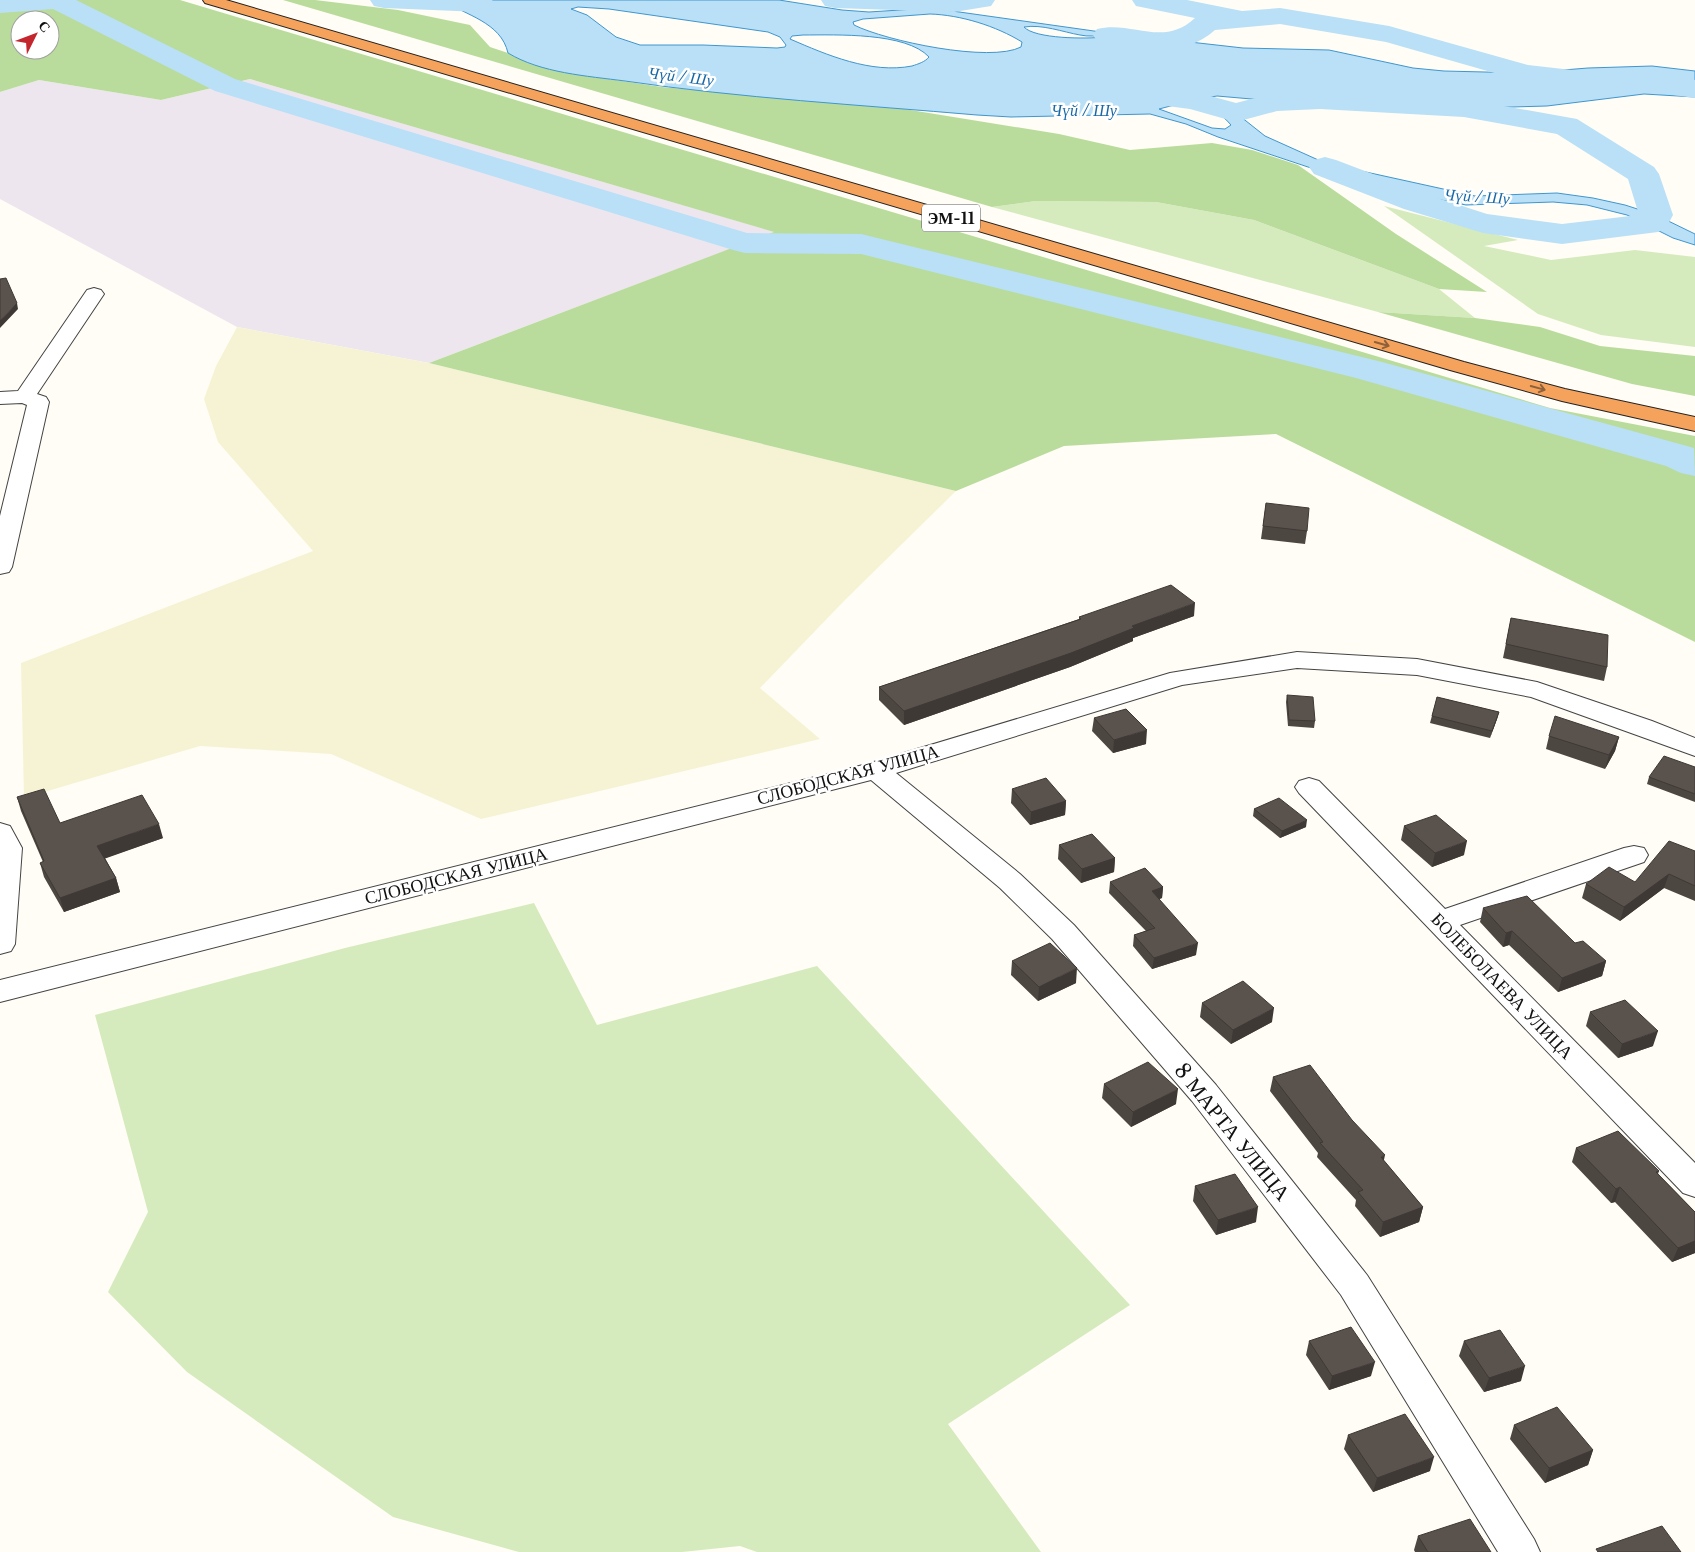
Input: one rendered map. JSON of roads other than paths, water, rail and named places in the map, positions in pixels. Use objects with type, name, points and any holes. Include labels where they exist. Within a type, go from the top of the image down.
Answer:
[{"type":"highway","name":"ЭМ-11","points":[[210,0],[1457,366],[1562,395],[1695,424]]},
{"type":"highway","name":"ЭМ-11","points":[[245,0],[945,206],[1459,352],[1571,381],[1695,409]]},
{"type":"street","points":[[24,397],[94,294]]},
{"type":"street","points":[[0,398],[24,397],[38,402],[0,567]]},
{"type":"street","name":"СЛОБОДСКАЯ УЛИЦА","points":[[0,991],[876,770],[1179,678],[1297,660],[1416,667],[1537,690],[1643,727],[1695,748]]},
{"type":"street","name":"8 МАРТА УЛИЦА","points":[[876,770],[1010,881],[1063,932],[1204,1093],[1354,1285],[1520,1552]]},
{"type":"street","name":"БОЛЕБОЛАЕВА УЛИЦА","points":[[1309,787],[1695,1184]]},
{"type":"street","points":[[0,832],[8,848],[0,944]]},
{"type":"street","points":[[1440,921],[1634,855]]},
{"type":"water","name":"Чүй / Шу","points":[[442,0],[779,0],[842,10],[869,12],[931,8],[1101,32],[1243,48],[1329,50],[1413,68],[1444,71],[1526,73],[1588,68],[1652,66],[1695,71],[1695,97],[1644,94],[1547,106],[1407,110],[1332,106],[1217,96],[1205,98],[1236,113],[1265,136],[1325,163],[1475,196],[1557,193],[1625,205],[1656,215],[1695,234],[1695,245],[1673,238],[1627,215],[1587,205],[1553,202],[1466,205],[1402,192],[1326,173],[1218,137],[1186,124],[1150,114],[1011,117],[977,115],[712,92],[565,73],[535,65],[508,53],[504,42],[490,27],[481,20]],"holes":[[[578,7],[609,9],[768,32],[780,37],[786,45],[785,47],[777,48],[640,45],[616,37],[587,15],[571,9]],[[930,14],[942,15],[990,26],[1022,42],[1021,47],[986,53],[938,48],[889,37],[854,25],[853,22],[863,19]],[[1024,27],[1045,27],[1083,36],[1104,37],[1062,37],[1030,31]],[[803,35],[851,35],[888,39],[918,49],[929,57],[923,62],[912,66],[897,68],[865,65],[834,57],[790,39],[792,36]],[[1182,103],[1203,105],[1220,114],[1231,125],[1225,129],[1212,128],[1159,109]]]},
{"type":"waterway","points":[[384,0],[481,4]]},
{"type":"waterway","points":[[835,0],[954,4],[981,0]]},
{"type":"waterway","points":[[1146,0],[1237,18]]},
{"type":"waterway","points":[[0,5],[57,1],[225,85],[745,243],[861,244],[1369,370],[1680,457],[1695,464]]},
{"type":"waterway","points":[[1107,35],[1147,41],[1174,40],[1186,37],[1197,31],[1207,22],[1280,16],[1389,34],[1526,73],[1572,79],[1659,84],[1695,89]]},
{"type":"waterway","name":"Чүй / Шу","points":[[1170,99],[1192,100],[1236,113],[1275,102],[1320,100],[1464,108],[1566,126],[1643,174],[1656,215],[1654,221],[1646,225],[1562,234],[1483,223],[1416,202],[1325,167]]}]
